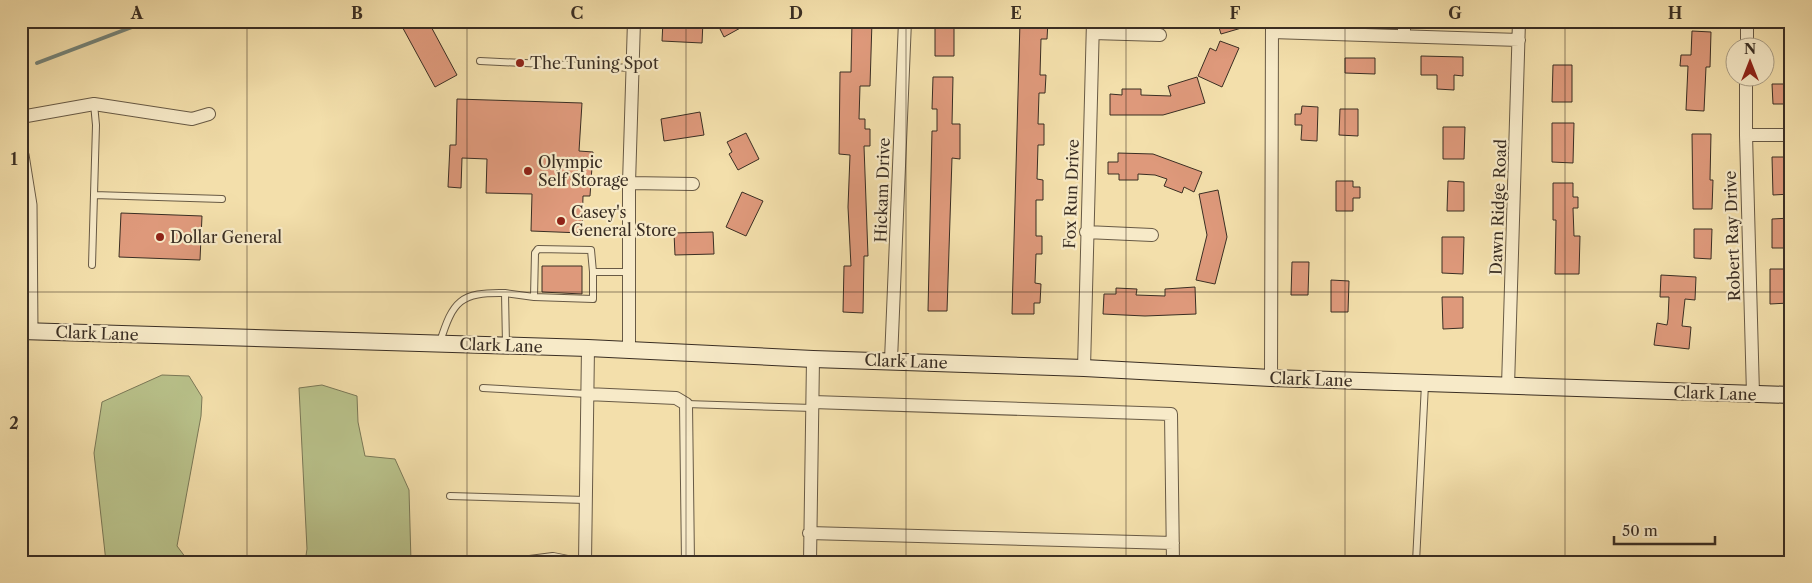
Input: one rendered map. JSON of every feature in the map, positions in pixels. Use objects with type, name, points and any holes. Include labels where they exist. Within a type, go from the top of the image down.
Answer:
[{"type":"main road","name":"Clark Lane","points":[[26,331],[506,345],[1084,368],[1271,378],[1791,395]]},
{"type":"street","points":[[629,350],[629,183],[634,21]]},
{"type":"street","name":"Hickam Drive","points":[[891,360],[905,21]]},
{"type":"street","points":[[1404,21],[1404,36]]},
{"type":"street","points":[[1747,21],[1747,38]]},
{"type":"street","points":[[1093,27],[1160,35]]},
{"type":"street","name":"Fox Run Drive","points":[[1084,368],[1086,232],[1093,27]]},
{"type":"street","points":[[1271,378],[1272,27],[1404,36],[1519,30]]},
{"type":"street","name":"Dawn Ridge Road","points":[[1508,386],[1519,30]]},
{"type":"street","name":"Robert Ray Drive","points":[[1746,88],[1752,394]]},
{"type":"street","points":[[21,117],[94,104],[192,119],[208,114]]},
{"type":"street","points":[[1746,135],[1791,135]]},
{"type":"street","points":[[21,155],[25,205],[26,331]]},
{"type":"street","points":[[629,183],[693,184]]},
{"type":"street","points":[[1086,232],[1152,235]]},
{"type":"street","points":[[585,562],[588,348]]},
{"type":"street","points":[[810,562],[813,358]]},
{"type":"street","points":[[587,394],[676,398],[686,404],[688,562]]},
{"type":"street","points":[[813,405],[1171,414],[1173,562]]},
{"type":"street","points":[[809,533],[1173,543]]},
{"type":"street","points":[[530,562],[553,559],[568,562]]},
{"type":"lane","points":[[480,61],[632,68]]},
{"type":"lane","points":[[92,265],[96,125],[94,104]]},
{"type":"lane","points":[[94,195],[222,199]]},
{"type":"lane","points":[[439,343],[448,314],[461,300],[485,292],[534,297],[593,299],[594,272],[590,250],[538,249],[535,253],[534,297]]},
{"type":"lane","points":[[594,272],[629,272]]},
{"type":"lane","points":[[505,293],[506,345]]},
{"type":"lane","points":[[1416,562],[1425,383]]},
{"type":"lane","points":[[483,388],[587,394]]},
{"type":"lane","points":[[686,404],[813,405]]},
{"type":"lane","points":[[450,496],[586,500]]},
{"type":"green space","points":[[162,375],[189,376],[202,397],[201,416],[177,546],[189,562],[106,562],[94,453],[102,402]]},
{"type":"green space","points":[[322,385],[357,396],[358,422],[365,456],[395,459],[409,490],[411,562],[305,562],[307,549],[299,388]]},
{"type":"building","points":[[399,21],[428,21],[457,75],[435,87]]},
{"type":"building","points":[[663,21],[703,21],[702,43],[662,41]]},
{"type":"building","points":[[716,21],[753,21],[724,37]]},
{"type":"building","points":[[852,21],[872,21],[870,86],[860,86],[859,119],[865,119],[865,129],[870,129],[870,146],[864,146],[868,256],[864,256],[863,313],[843,312],[844,266],[851,266],[848,207],[850,155],[839,154],[840,72],[851,72]]},
{"type":"building","points":[[1020,21],[1048,21],[1047,39],[1041,39],[1040,75],[1046,75],[1045,93],[1039,93],[1038,124],[1044,124],[1044,145],[1038,145],[1037,179],[1043,180],[1043,200],[1036,200],[1036,236],[1042,236],[1042,254],[1036,254],[1035,283],[1041,284],[1040,303],[1034,303],[1034,314],[1012,314]]},
{"type":"building","points":[[1217,21],[1255,21],[1255,24],[1221,34]]},
{"type":"building","points":[[954,24],[954,56],[935,56],[935,25]]},
{"type":"building","points":[[1692,31],[1711,32],[1710,67],[1706,67],[1704,111],[1686,110],[1688,66],[1680,66],[1681,55],[1691,55]]},
{"type":"building","points":[[1220,41],[1239,48],[1222,87],[1198,76],[1210,48],[1216,51]]},
{"type":"building","points":[[1421,56],[1463,57],[1463,76],[1454,75],[1454,90],[1437,89],[1437,75],[1421,75]]},
{"type":"building","points":[[1345,58],[1375,58],[1375,74],[1345,73]]},
{"type":"building","points":[[1553,65],[1572,65],[1572,102],[1552,102]]},
{"type":"building","points":[[933,77],[953,77],[952,124],[960,124],[960,159],[952,158],[947,311],[928,311],[932,131],[937,131],[937,109],[932,109]]},
{"type":"building","points":[[1197,77],[1205,103],[1163,115],[1110,115],[1110,94],[1122,95],[1122,89],[1141,89],[1141,95],[1171,96],[1168,86]]},
{"type":"building","points":[[1774,84],[1791,84],[1791,104],[1773,104],[1772,88],[1774,88]]},
{"type":"building","points":[[457,99],[582,103],[579,151],[593,152],[590,196],[583,196],[582,233],[531,231],[532,194],[486,193],[487,159],[462,158],[461,188],[448,187],[450,145],[456,145]]},
{"type":"building","points":[[1302,106],[1318,107],[1317,141],[1301,140],[1302,125],[1295,125],[1295,114],[1301,114]]},
{"type":"building","points":[[1340,109],[1358,109],[1358,136],[1339,135]]},
{"type":"building","points":[[700,112],[704,135],[664,141],[661,119]]},
{"type":"building","points":[[1552,123],[1574,123],[1573,163],[1552,162]]},
{"type":"building","points":[[1443,127],[1465,127],[1464,159],[1443,159]]},
{"type":"building","points":[[746,133],[759,159],[738,170],[729,154],[732,152],[727,142]]},
{"type":"building","points":[[1692,134],[1711,134],[1710,180],[1713,180],[1712,209],[1693,209]]},
{"type":"building","points":[[1118,153],[1153,154],[1202,172],[1194,192],[1184,187],[1182,193],[1164,186],[1167,179],[1155,175],[1138,174],[1138,180],[1119,180],[1119,174],[1108,174],[1108,162],[1118,162]]},
{"type":"building","points":[[1772,157],[1791,157],[1791,194],[1773,195]]},
{"type":"building","points":[[1336,181],[1353,181],[1353,187],[1360,187],[1360,198],[1353,198],[1353,211],[1336,211]]},
{"type":"building","points":[[1448,181],[1464,182],[1464,211],[1447,211]]},
{"type":"building","points":[[1553,183],[1573,183],[1573,197],[1578,197],[1578,208],[1573,208],[1574,236],[1580,236],[1579,274],[1555,274],[1556,220],[1553,220]]},
{"type":"building","points":[[1218,190],[1227,237],[1215,284],[1196,280],[1207,235],[1199,194]]},
{"type":"building","points":[[742,192],[763,201],[746,236],[726,227]]},
{"type":"building","name":"Dollar General","points":[[121,213],[202,216],[200,260],[119,257]]},
{"type":"building","points":[[1791,218],[1791,248],[1772,248],[1772,219]]},
{"type":"building","points":[[1694,229],[1712,229],[1711,259],[1694,258]]},
{"type":"building","points":[[713,232],[714,254],[675,255],[674,233]]},
{"type":"building","points":[[1442,237],[1464,237],[1463,274],[1442,273]]},
{"type":"building","points":[[1292,262],[1309,262],[1308,295],[1291,295]]},
{"type":"building","points":[[542,266],[582,266],[582,294],[542,292]]},
{"type":"building","points":[[1770,269],[1788,269],[1789,303],[1770,304]]},
{"type":"building","points":[[1661,275],[1696,277],[1695,300],[1685,299],[1682,326],[1691,327],[1689,349],[1654,345],[1657,323],[1667,325],[1668,319],[1669,297],[1660,297]]},
{"type":"building","points":[[1331,280],[1349,281],[1348,312],[1331,312]]},
{"type":"building","points":[[1195,287],[1196,314],[1145,316],[1103,314],[1104,294],[1116,294],[1116,288],[1137,289],[1136,295],[1165,296],[1165,289]]},
{"type":"building","points":[[1442,297],[1463,297],[1463,328],[1443,329]]},
{"type":"waterway","points":[[37,63],[148,21]]},
{"type":"place","name":"The Tuning Spot","points":[[520,63]]},
{"type":"place","name":"Olympic Self Storage","points":[[528,171]]},
{"type":"place","name":"Casey's General Store","points":[[561,221]]},
{"type":"place","name":"Dollar General","points":[[160,237]]}]
